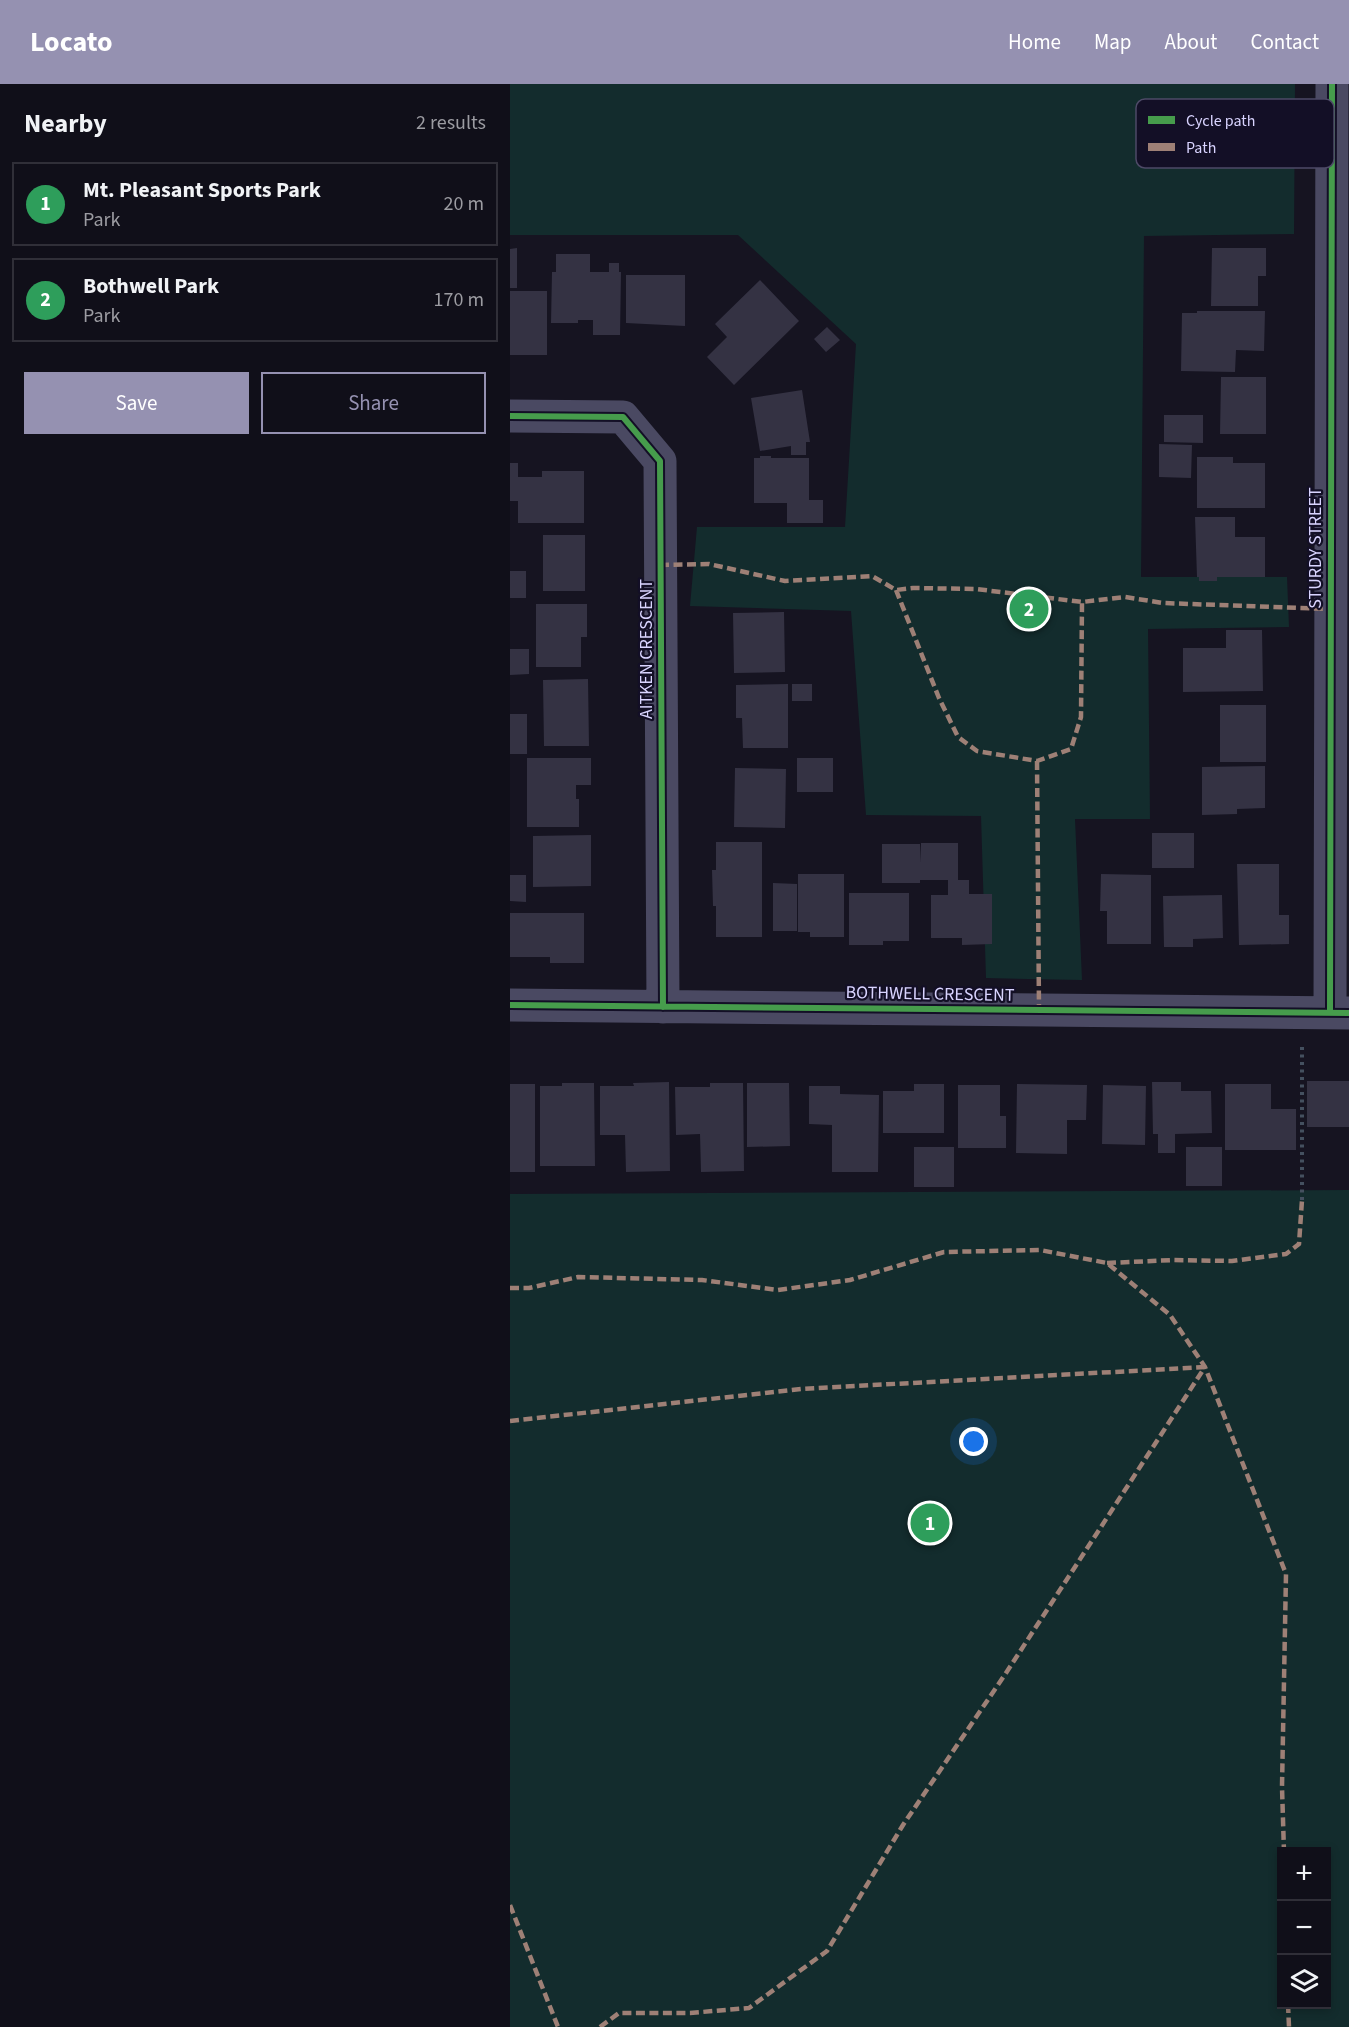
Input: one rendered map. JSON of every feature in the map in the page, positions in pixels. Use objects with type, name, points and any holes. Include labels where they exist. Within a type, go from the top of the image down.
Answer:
[{"type":"street","name":"STURDY STREET","points":[[1332,84],[1332,99]]},
{"type":"street","name":"STURDY STREET","points":[[1327,1013],[1340,421],[1334,168]]},
{"type":"street","name":"AITKEN CRESCENT","points":[[510,416],[623,417],[660,461],[663,1007]]},
{"type":"street","name":"BOTHWELL CRESCENT","points":[[510,1005],[1327,1013]]},
{"type":"path","points":[[1302,1200],[1327,1013]]},
{"type":"green space","points":[[510,84],[1295,84],[1295,99],[1136,99],[1136,168],[1294,168],[1294,234],[1144,236],[1141,577],[1287,577],[1289,627],[1148,629],[1150,819],[1075,819],[1082,980],[986,978],[981,816],[866,815],[851,611],[690,606],[697,527],[845,527],[856,344],[738,235],[510,235]]},
{"type":"green space","points":[[1349,1190],[1349,2027],[510,2027],[510,1194]]},
{"type":"building","points":[[517,248],[517,288],[510,288],[510,249]]},
{"type":"building","points":[[1212,248],[1266,248],[1266,276],[1258,276],[1258,306],[1211,306]]},
{"type":"building","points":[[556,254],[590,254],[590,272],[609,272],[609,263],[619,263],[619,272],[621,272],[620,335],[593,335],[593,320],[578,320],[578,323],[551,323],[552,272],[556,272]]},
{"type":"building","points":[[626,275],[685,275],[685,326],[626,323]]},
{"type":"building","points":[[760,280],[799,321],[734,385],[707,357],[727,337],[715,324]]},
{"type":"building","points":[[510,291],[547,291],[547,355],[510,355]]},
{"type":"building","points":[[1197,311],[1265,311],[1264,351],[1236,350],[1235,372],[1181,371],[1182,313],[1197,313]]},
{"type":"building","points":[[827,327],[840,340],[826,352],[814,339]]},
{"type":"building","points":[[1221,377],[1266,377],[1266,434],[1220,434]]},
{"type":"building","points":[[802,390],[810,442],[806,442],[806,455],[791,455],[791,446],[760,451],[751,398]]},
{"type":"building","points":[[1164,415],[1203,415],[1203,443],[1164,442]]},
{"type":"building","points":[[1159,444],[1192,445],[1191,478],[1159,477]]},
{"type":"building","points":[[760,456],[809,458],[809,500],[823,500],[823,523],[787,523],[787,503],[754,503],[754,458],[760,458]]},
{"type":"building","points":[[1197,457],[1233,457],[1233,463],[1265,463],[1265,508],[1197,508]]},
{"type":"building","points":[[510,463],[518,463],[518,477],[542,477],[542,471],[584,471],[584,523],[518,523],[518,501],[510,501]]},
{"type":"building","points":[[1195,517],[1235,517],[1235,537],[1265,537],[1265,577],[1217,577],[1217,581],[1199,581]]},
{"type":"building","points":[[543,535],[585,535],[585,591],[543,591]]},
{"type":"building","points":[[510,571],[526,571],[526,598],[510,598]]},
{"type":"building","points":[[536,604],[587,604],[587,637],[581,637],[581,667],[536,667]]},
{"type":"building","points":[[784,612],[785,672],[734,673],[733,613]]},
{"type":"building","points":[[1226,630],[1262,630],[1263,691],[1183,692],[1183,648],[1226,648]]},
{"type":"building","points":[[510,649],[529,649],[529,674],[510,675]]},
{"type":"building","points":[[588,679],[589,746],[544,746],[543,680]]},
{"type":"building","points":[[788,684],[788,748],[743,748],[742,718],[736,718],[736,685]]},
{"type":"building","points":[[792,684],[812,684],[812,701],[792,701]]},
{"type":"building","points":[[1220,705],[1266,705],[1266,762],[1220,762]]},
{"type":"building","points":[[510,714],[527,714],[527,754],[510,754]]},
{"type":"building","points":[[527,758],[591,758],[591,785],[576,785],[576,799],[579,799],[579,827],[527,827]]},
{"type":"building","points":[[797,758],[833,758],[833,792],[797,792]]},
{"type":"building","points":[[1265,766],[1265,808],[1237,809],[1237,814],[1202,815],[1202,767]]},
{"type":"building","points":[[735,768],[786,769],[785,828],[734,827]]},
{"type":"building","points":[[1152,833],[1194,833],[1194,868],[1152,868]]},
{"type":"building","points":[[591,835],[591,886],[533,887],[533,836]]},
{"type":"building","points":[[716,842],[762,842],[762,937],[716,937],[716,906],[713,906],[712,870],[716,870]]},
{"type":"building","points":[[921,843],[958,843],[958,880],[969,880],[969,894],[992,894],[992,944],[962,945],[962,938],[931,938],[931,895],[948,895],[948,880],[882,883],[882,844],[920,844],[921,863]]},
{"type":"building","points":[[1237,864],[1279,864],[1279,915],[1289,915],[1289,944],[1239,945]]},
{"type":"building","points":[[798,874],[844,874],[844,937],[810,937],[810,932],[798,932]]},
{"type":"building","points":[[1101,874],[1151,875],[1151,944],[1107,944],[1107,911],[1100,911]]},
{"type":"building","points":[[510,875],[526,875],[526,902],[510,901]]},
{"type":"building","points":[[773,883],[797,884],[797,931],[773,931]]},
{"type":"building","points":[[849,893],[909,893],[909,941],[883,941],[883,945],[849,945]]},
{"type":"building","points":[[1222,895],[1223,938],[1193,939],[1193,947],[1164,947],[1163,896]]},
{"type":"building","points":[[510,913],[584,913],[584,963],[550,963],[550,957],[510,957]]},
{"type":"building","points":[[1307,1081],[1349,1081],[1349,1127],[1307,1127]]},
{"type":"building","points":[[669,1082],[670,1171],[626,1172],[625,1135],[600,1135],[600,1086],[634,1086],[633,1083]]},
{"type":"building","points":[[1152,1082],[1181,1082],[1181,1091],[1211,1091],[1212,1133],[1175,1134],[1175,1153],[1158,1153],[1158,1134],[1153,1134]]},
{"type":"building","points":[[562,1083],[594,1083],[595,1166],[540,1166],[540,1086],[562,1086]]},
{"type":"building","points":[[710,1083],[743,1083],[744,1171],[701,1172],[700,1134],[676,1135],[675,1087],[710,1087]]},
{"type":"building","points":[[747,1083],[789,1083],[790,1146],[747,1147]]},
{"type":"building","points":[[510,1084],[535,1084],[535,1172],[510,1172]]},
{"type":"building","points":[[914,1084],[944,1084],[944,1133],[883,1133],[883,1091],[914,1091]]},
{"type":"building","points":[[1017,1084],[1087,1085],[1086,1120],[1067,1120],[1067,1154],[1016,1153]]},
{"type":"building","points":[[1225,1084],[1271,1084],[1271,1109],[1296,1109],[1296,1150],[1225,1150]]},
{"type":"building","points":[[958,1085],[1000,1085],[1000,1116],[1006,1116],[1006,1148],[958,1148]]},
{"type":"building","points":[[1103,1085],[1146,1086],[1145,1145],[1102,1144]]},
{"type":"building","points":[[809,1086],[840,1086],[840,1094],[879,1095],[878,1172],[832,1172],[832,1125],[809,1124]]},
{"type":"building","points":[[914,1147],[954,1147],[954,1187],[914,1187]]},
{"type":"building","points":[[1186,1147],[1222,1147],[1222,1186],[1186,1186]]},
{"type":"marked path","points":[[660,565],[709,564],[785,581],[872,576],[896,590],[976,589],[1082,602],[1125,597],[1163,603],[1330,609]]},
{"type":"marked path","points":[[896,590],[939,698],[958,737],[977,751],[1037,761],[1071,749],[1081,717],[1082,602]]},
{"type":"marked path","points":[[1037,761],[1039,1010]]},
{"type":"marked path","points":[[1107,1263],[1174,1260],[1232,1261],[1286,1254],[1299,1244],[1302,1200]]},
{"type":"marked path","points":[[510,1288],[529,1288],[578,1277],[702,1280],[778,1290],[850,1280],[944,1252],[1040,1250],[1107,1263],[1170,1315],[1205,1367],[1286,1574],[1282,1787],[1284,1847]]},
{"type":"marked path","points":[[510,1421],[801,1389],[1205,1367]]},
{"type":"marked path","points":[[600,2027],[619,2013],[690,2013],[749,2008],[827,1951],[903,1825],[1006,1673],[1205,1367]]},
{"type":"marked path","points":[[510,1905],[558,2027]]},
{"type":"marked path","points":[[1288,2009],[1289,2027]]},
{"type":"cycle path","points":[[1332,84],[1332,99]]},
{"type":"cycle path","points":[[1330,1012],[1332,168]]},
{"type":"cycle path","points":[[510,416],[623,417],[660,461],[663,1007]]},
{"type":"cycle path","points":[[510,1005],[1349,1013]]},
{"type":"place","name":"Bothwell Park","points":[[1029,609]]},
{"type":"place","name":"Mt. Pleasant Sports Park","points":[[930,1523]]}]
